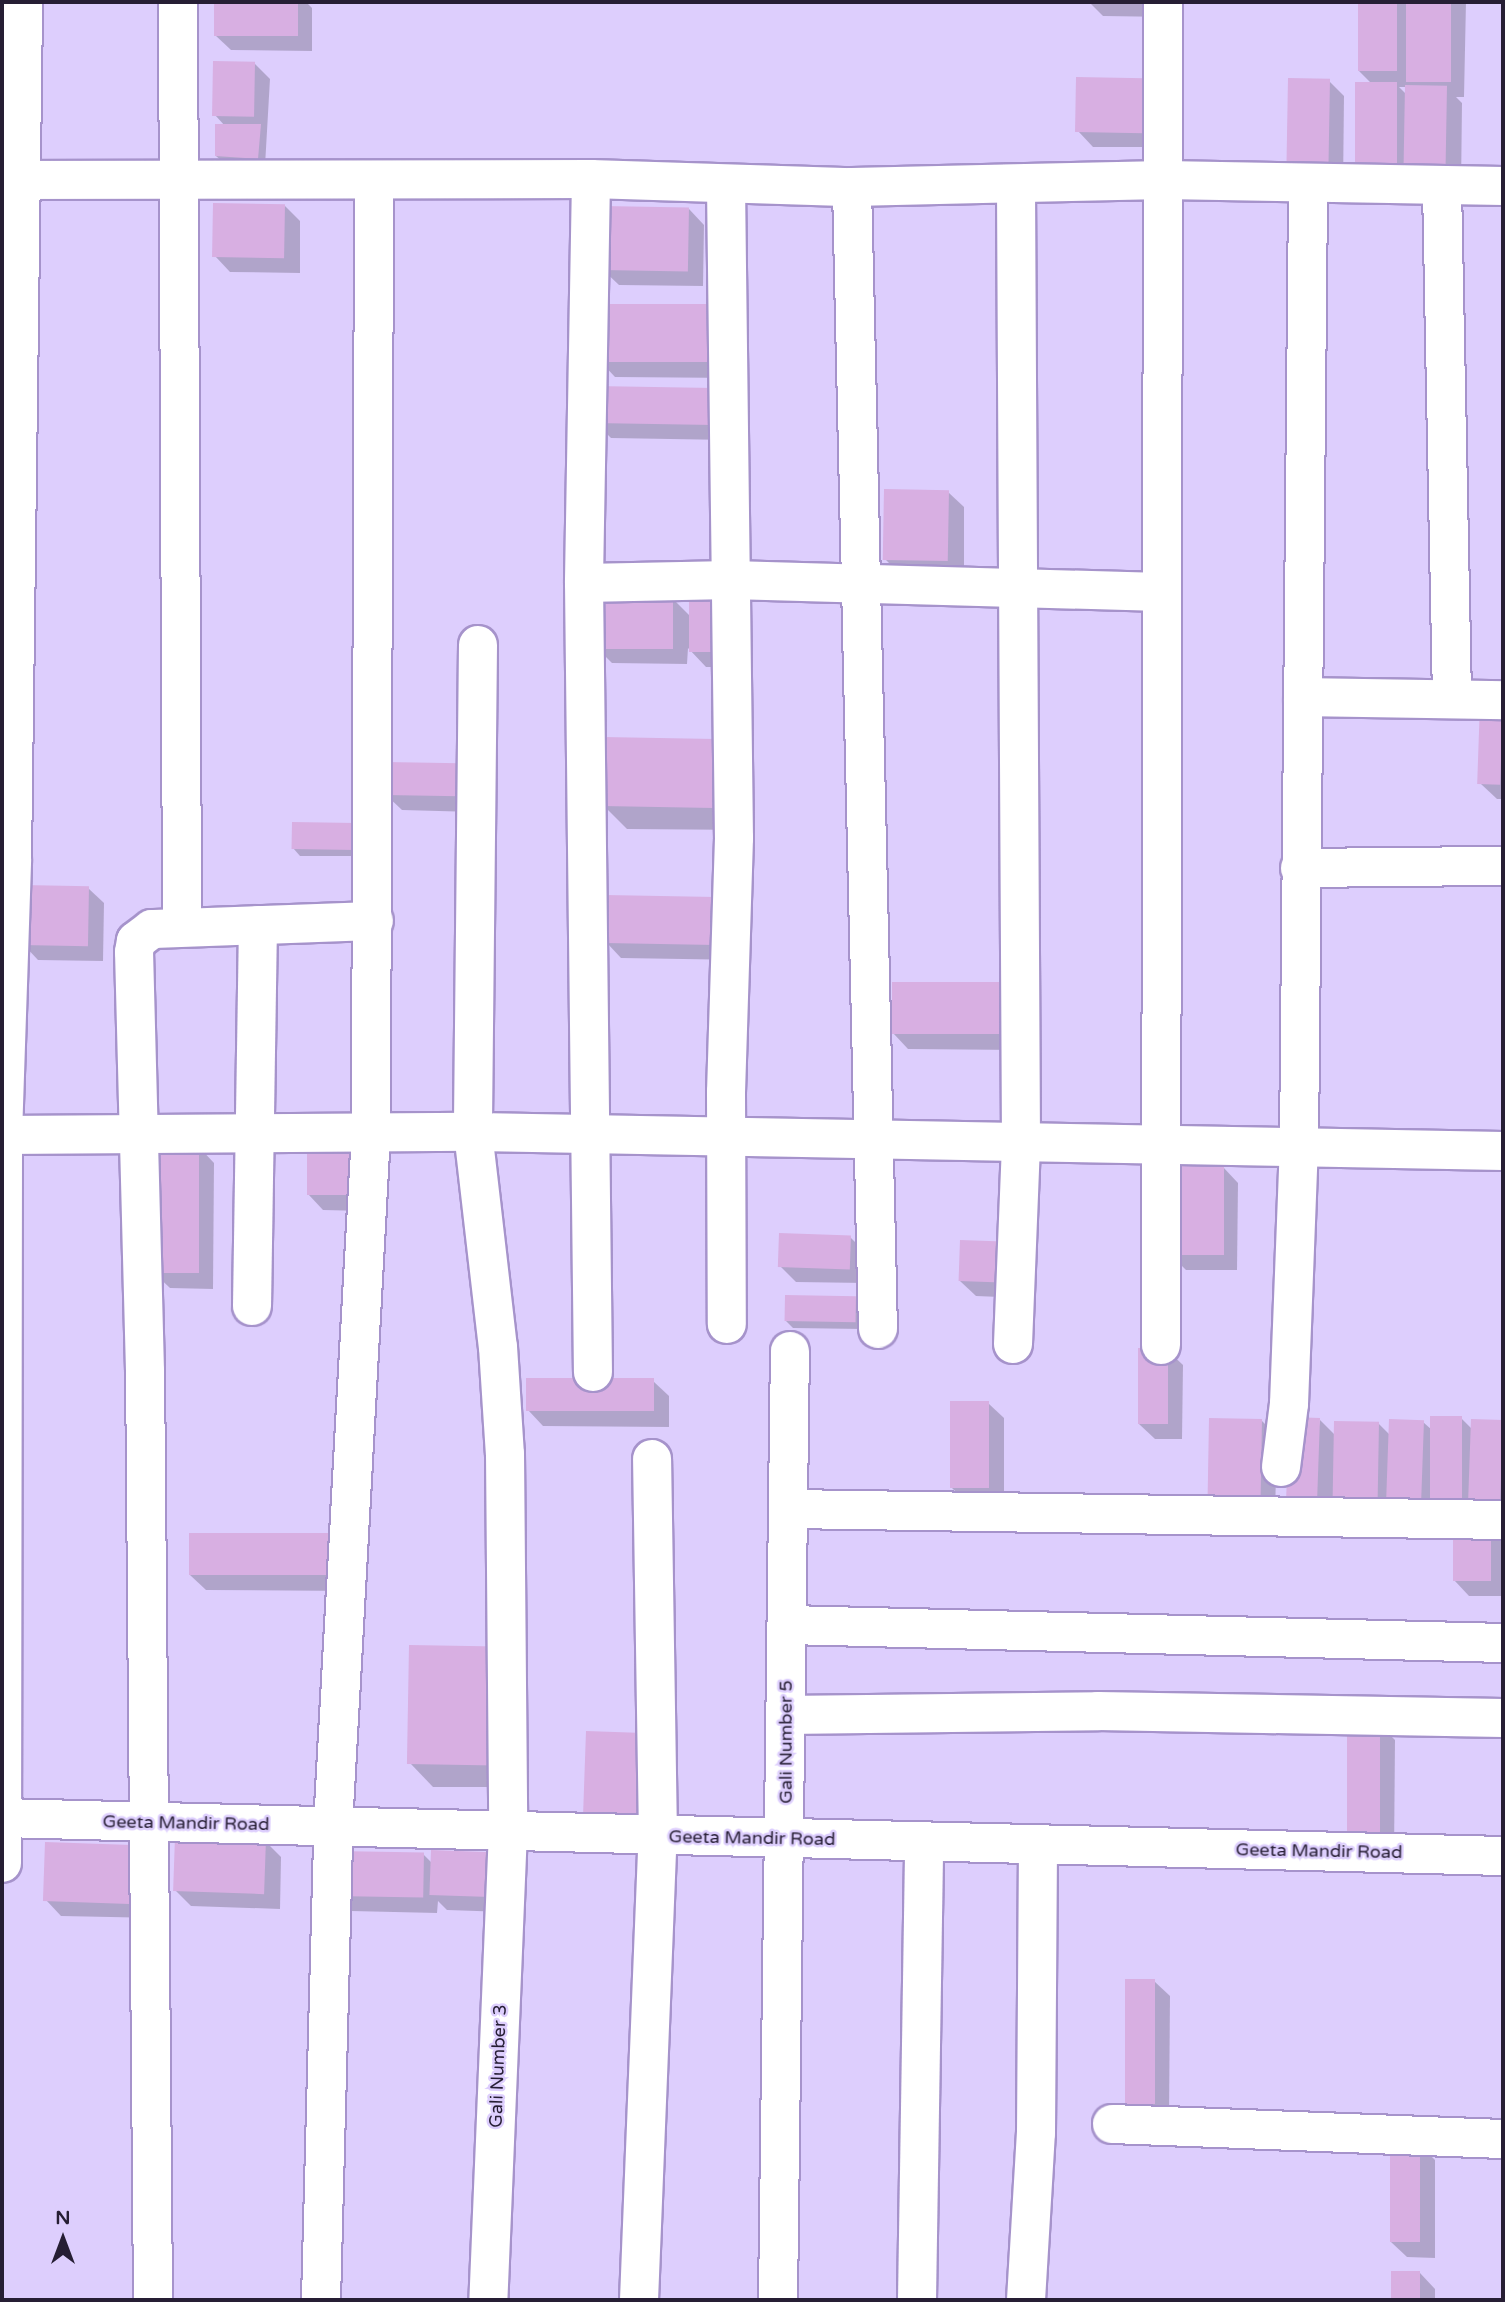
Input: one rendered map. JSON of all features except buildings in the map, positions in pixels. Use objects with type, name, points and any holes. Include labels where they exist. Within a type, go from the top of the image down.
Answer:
[{"type":"street","points":[[2,1863],[2,1135],[7,859],[11,180],[23,2]]},
{"type":"street","points":[[178,2],[182,925]]},
{"type":"street","points":[[1161,1345],[1159,1145],[1163,2]]},
{"type":"street","points":[[11,180],[374,182],[591,179],[852,187],[1164,180],[1503,186]]},
{"type":"street","points":[[591,179],[584,583],[588,1134],[593,1372]]},
{"type":"street","points":[[321,2300],[333,1826],[372,1134],[374,182]]},
{"type":"street","points":[[1281,1468],[1289,1404],[1299,1147],[1308,184]]},
{"type":"street","points":[[726,185],[734,838],[726,1136],[727,1324]]},
{"type":"street","points":[[1013,1344],[1021,1142],[1016,185]]},
{"type":"street","points":[[852,187],[877,1139],[878,1329]]},
{"type":"street","points":[[1442,187],[1452,699]]},
{"type":"street","points":[[584,583],[731,580],[1162,592]]},
{"type":"street","name":"Gali Number 3","points":[[478,645],[473,1132],[498,1347],[505,1454],[508,1831],[488,2300]]},
{"type":"street","points":[[1303,697],[1503,700]]},
{"type":"street","points":[[1300,868],[1503,866]]},
{"type":"street","points":[[153,2300],[151,1822],[136,941],[152,929],[182,925],[374,921]]},
{"type":"street","points":[[251,1306],[258,925]]},
{"type":"street","points":[[2,1135],[473,1132],[1503,1151]]},
{"type":"street","name":"Gali Number 5","points":[[778,2300],[786,1838],[790,1351]]},
{"type":"street","points":[[639,2300],[658,1837],[652,1459]]},
{"type":"street","points":[[789,1509],[1503,1520]]},
{"type":"street","points":[[788,1625],[1503,1643]]},
{"type":"street","points":[[785,1715],[1098,1711],[1503,1718]]},
{"type":"street","name":"Geeta Mandir Road","points":[[3,1818],[658,1837],[1503,1856]]},
{"type":"street","points":[[917,2300],[924,1842]]},
{"type":"street","points":[[1026,2300],[1037,2133],[1038,1844]]},
{"type":"street","points":[[1112,2124],[1503,2139]]}]
